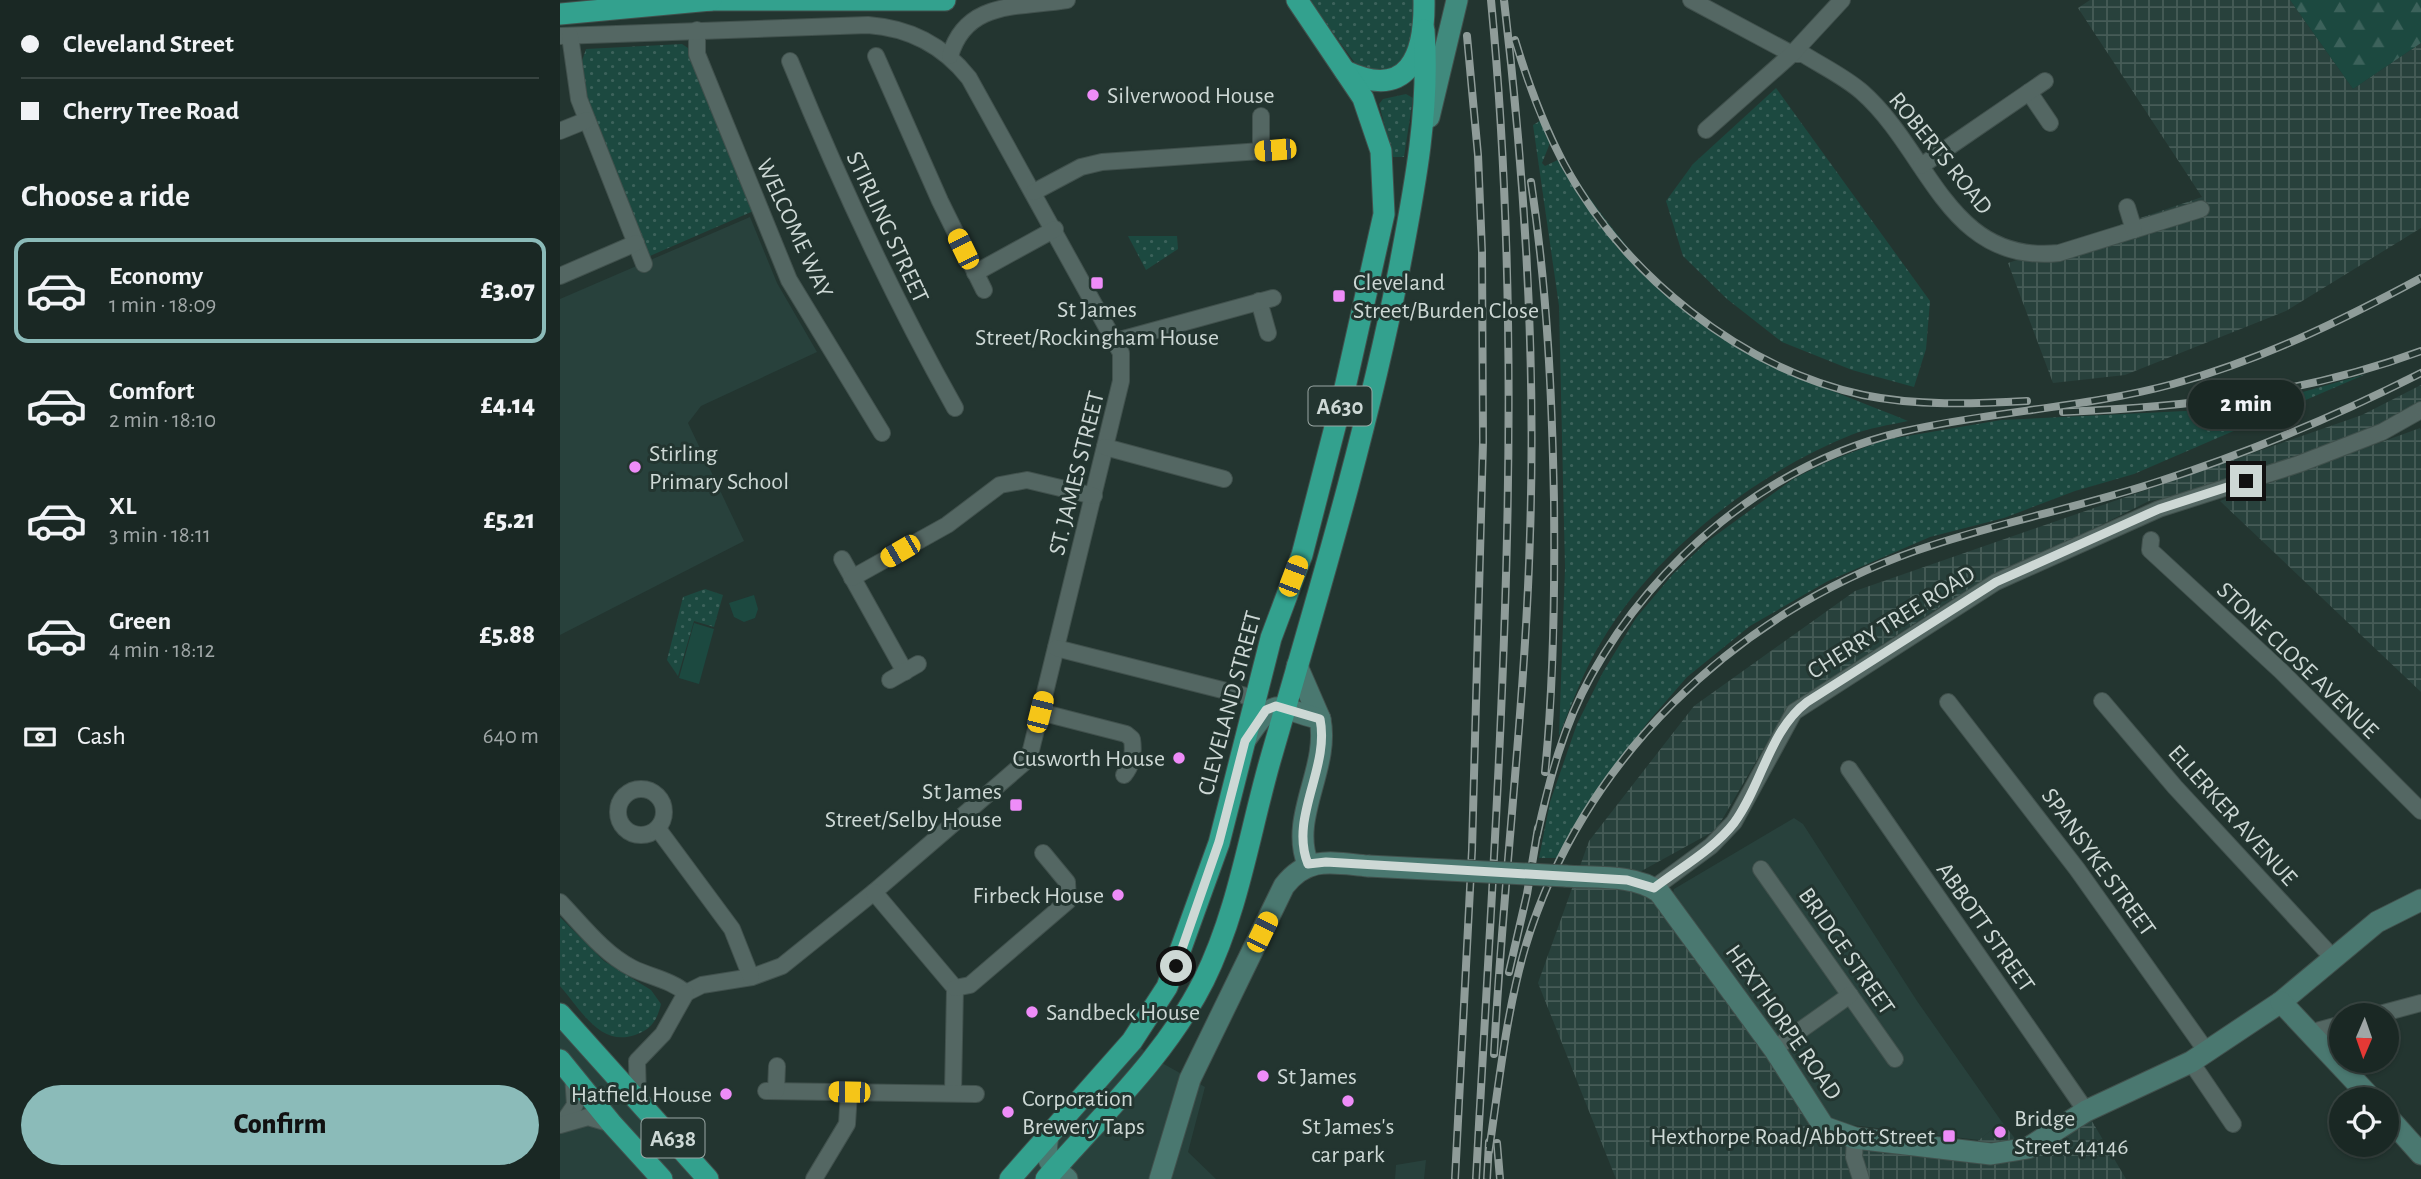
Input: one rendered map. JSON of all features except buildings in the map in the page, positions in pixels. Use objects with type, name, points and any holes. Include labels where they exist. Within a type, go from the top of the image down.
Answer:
[{"type":"highway","points":[[705,0],[944,0]]},
{"type":"highway","points":[[560,14],[711,0]]},
{"type":"highway","points":[[1280,0],[1309,21]]},
{"type":"highway","name":"A630","points":[[1297,0],[1345,71],[1374,81],[1398,78],[1416,58],[1424,30]]},
{"type":"highway","name":"A630","points":[[1056,1177],[1153,1058],[1202,985],[1228,926],[1368,411],[1422,150],[1424,0]]},
{"type":"highway","name":"CLEVELAND STREET","points":[[1010,1179],[1132,1041],[1167,987],[1219,842],[1254,698],[1271,638],[1301,555],[1344,392],[1384,214],[1381,151],[1375,125],[1363,98],[1345,71]]},
{"type":"highway","name":"A638","points":[[560,1014],[708,1179]]},
{"type":"highway","name":"A638","points":[[566,1067],[612,1124],[662,1179]]},
{"type":"main road","name":"A630","points":[[1422,150],[1457,0]]},
{"type":"street","points":[[950,56],[955,38],[975,16],[1067,0]]},
{"type":"street","name":"ROBERTS ROAD","points":[[1691,0],[1792,54],[1802,54],[1861,91],[1891,124],[1959,219],[1993,245],[2035,256],[2059,253],[2201,209]]},
{"type":"street","points":[[1706,130],[1792,54],[1842,0]]},
{"type":"street","name":"ST. JAMES STREET","points":[[565,36],[697,30],[890,27],[912,34],[950,56],[969,78],[1055,229],[1121,353],[1121,381],[1040,712],[1025,762],[874,892],[782,966],[751,977],[702,985],[686,993]]},
{"type":"street","name":"WELCOME WAY","points":[[697,30],[697,54],[778,255],[807,312],[882,433]]},
{"type":"street","points":[[565,36],[587,120],[645,264]]},
{"type":"street","points":[[876,56],[984,290]]},
{"type":"street","name":"STIRLING STREET","points":[[790,61],[839,180],[877,261],[956,408]]},
{"type":"street","points":[[1921,166],[2045,81]]},
{"type":"street","points":[[2029,92],[2050,123]]},
{"type":"street","points":[[1034,192],[1081,167],[1102,162],[1268,151],[1261,116]]},
{"type":"street","points":[[560,131],[587,120]]},
{"type":"street","points":[[2127,207],[2134,230]]},
{"type":"street","points":[[975,273],[1055,229]]},
{"type":"street","points":[[560,276],[636,243]]},
{"type":"street","points":[[1116,341],[1266,300],[1268,333]]},
{"type":"street","name":"CHERRY TREE ROAD","points":[[1654,888],[1711,845],[1734,822],[1794,712],[1996,582],[2159,509],[2299,464],[2382,432],[2421,410]]},
{"type":"street","points":[[1105,447],[1224,479]]},
{"type":"street","points":[[852,578],[947,525],[1000,485],[1027,480],[1094,496]]},
{"type":"street","name":"STONE CLOSE AVENUE","points":[[2151,540],[2150,551],[2281,671],[2421,811]]},
{"type":"street","points":[[842,559],[911,668],[890,680]]},
{"type":"street","points":[[1056,648],[1254,698]]},
{"type":"street","points":[[1297,666],[1323,731],[1302,833],[1303,851],[1308,864]]},
{"type":"street","name":"ELLERKER AVENUE","points":[[2102,701],[2175,787],[2333,957]]},
{"type":"street","name":"SPANSYKE STREET","points":[[1948,702],[2077,869],[2199,1057],[2233,1124]]},
{"type":"street","points":[[1245,741],[1266,710],[1276,706],[1320,719]]},
{"type":"street","points":[[1040,712],[1126,734],[1132,739],[1133,747],[1130,768],[1124,775]]},
{"type":"street","name":"ABBOTT STREET","points":[[1849,768],[2086,1111]]},
{"type":"street","points":[[658,829],[732,929],[751,977]]},
{"type":"street","points":[[955,988],[970,985],[1068,901],[1068,883],[1043,853]]},
{"type":"street","points":[[1160,1179],[1190,1079],[1284,886],[1294,872],[1308,864],[1326,862],[1627,880],[1654,888]]},
{"type":"street","name":"BRIDGE STREET","points":[[1761,869],[1895,1059]]},
{"type":"street","name":"HEXTHORPE ROAD","points":[[1654,888],[1773,1049],[1824,1127],[1855,1138],[1991,1154],[2028,1148],[2086,1111],[2199,1057],[2281,1002],[2377,922],[2421,900]]},
{"type":"street","points":[[874,892],[955,988],[953,1093]]},
{"type":"street","points":[[560,902],[616,957],[631,967],[679,986],[686,993],[663,1034],[637,1060],[638,1099]]},
{"type":"street","points":[[1773,1049],[1850,995]]},
{"type":"street","points":[[2281,1002],[2313,1032],[2361,1087]]},
{"type":"street","points":[[2399,1009],[2421,1003]]},
{"type":"street","points":[[2313,1032],[2329,1028]]},
{"type":"street","points":[[777,1066],[771,1091],[976,1094]]},
{"type":"street","points":[[561,1125],[575,1105],[576,1088],[566,1067]]},
{"type":"street","points":[[814,1179],[847,1124],[849,1092]]},
{"type":"street","points":[[561,1125],[588,1117],[612,1124]]},
{"type":"street","points":[[2399,1129],[2421,1154]]},
{"type":"street","points":[[1048,1136],[1045,1150],[1056,1177]]},
{"type":"street","points":[[1855,1138],[1854,1157],[1861,1179]]},
{"type":"shaded area","points":[[2090,0],[2290,0],[2353,89],[2421,43],[2421,228],[2286,311],[2125,375],[2053,383],[2008,263],[2202,197],[2078,8]]},
{"type":"shaded area","name":"Stirling Primary School","points":[[750,217],[777,283],[817,352],[701,406],[688,423],[744,541],[560,635],[560,299]]},
{"type":"shaded area","points":[[2421,385],[2421,409],[2383,430],[2192,494],[2149,501],[1951,600],[1789,705],[1716,830],[1636,874],[1825,1127],[1971,1146],[2002,1122],[2017,1141],[2086,1111],[2126,1179],[1616,1179],[1538,983],[1589,841],[1694,706],[1855,591],[2362,415]]},
{"type":"shaded area","points":[[2420,428],[2421,430],[2421,692],[2220,501]]},
{"type":"shaded area","points":[[1794,818],[1803,824],[1917,1001],[2002,1122],[1979,1140],[1834,1123],[1672,897],[1674,889]]},
{"type":"shaded area","points":[[560,1014],[708,1179],[560,1179]]},
{"type":"shaded area","points":[[1132,1041],[1153,1058],[1205,1087],[1188,1152],[1216,1179],[1010,1179]]},
{"type":"shaded area","points":[[1426,1160],[1424,1179],[1395,1179],[1396,1165]]},
{"type":"green space","points":[[1309,0],[1413,0],[1412,46],[1397,67],[1378,72],[1355,63]]},
{"type":"green space","points":[[2290,0],[2421,0],[2421,43],[2353,89]]},
{"type":"green space","points":[[682,44],[697,54],[758,209],[643,259],[575,82],[586,49]]},
{"type":"green space","points":[[1776,88],[1930,301],[1926,349],[1914,387],[1852,370],[1782,342],[1727,299],[1683,256],[1666,201],[1693,164]]},
{"type":"green space","points":[[1406,94],[1413,98],[1404,157],[1393,157],[1379,104],[1383,99]]},
{"type":"green space","points":[[1543,119],[1552,138],[1542,163],[1545,166],[1562,158],[1617,234],[1647,270],[1680,303],[1731,341],[1760,357],[1819,385],[1908,421],[1851,435],[1815,451],[1745,493],[1711,518],[1651,575],[1625,607],[1596,650],[1559,736],[1565,568],[1559,306],[1533,125]]},
{"type":"green space","points":[[1128,236],[1177,236],[1178,249],[1146,270]]},
{"type":"green space","points":[[2366,374],[2134,474],[2075,491],[2004,518],[1930,537],[1828,581],[1750,626],[1687,677],[1648,722],[1610,773],[1559,858],[1539,858],[1550,802],[1577,724],[1603,672],[1636,618],[1673,574],[1708,541],[1793,479],[1827,462],[1884,440],[2001,420],[2226,409],[2275,400]]},
{"type":"green space","points":[[705,589],[723,595],[714,627],[694,621],[678,676],[667,660],[683,597]]},
{"type":"green space","points":[[754,595],[758,609],[755,618],[744,622],[734,617],[729,603]]},
{"type":"green space","points":[[694,623],[714,629],[699,684],[679,678]]},
{"type":"green space","points":[[560,917],[604,961],[651,990],[661,1004],[650,1027],[635,1035],[611,1036],[592,1024],[560,986]]},
{"type":"railway","points":[[1476,1179],[1500,737],[1508,442],[1508,295],[1502,147],[1491,0]]},
{"type":"railway","points":[[1494,1054],[1524,665],[1531,468],[1527,267],[1518,134],[1504,0]]},
{"type":"railway","points":[[1455,1179],[1472,850],[1483,442],[1482,252],[1478,155],[1467,36]]},
{"type":"railway","points":[[1515,40],[1549,134],[1589,204],[1619,243],[1652,278],[1690,311],[1730,339],[1772,363],[1817,382],[1863,395],[1924,403],[2027,401]]},
{"type":"railway","points":[[1531,182],[1545,301],[1553,461],[1553,637],[1545,772]]},
{"type":"railway","points":[[1537,836],[1552,774],[1572,714],[1591,676],[1618,633],[1648,593],[1683,556],[1721,522],[1762,492],[1806,467],[1852,447],[1901,432],[2106,399],[2206,374],[2300,338],[2421,278]]},
{"type":"railway","points":[[2063,412],[2245,396],[2333,378],[2421,351]]},
{"type":"railway","points":[[1489,1151],[1518,973],[1550,880],[1584,816],[1625,757],[1673,703],[1727,655],[1785,613],[1849,579],[1915,551],[2191,471],[2291,433],[2421,373]]},
{"type":"railway","points":[[1509,972],[1527,894],[1538,828]]},
{"type":"railway","points":[[1487,1179],[1489,1142]]},
{"type":"railway","points":[[1497,1143],[1500,1179]]},
{"type":"place","name":"Silverwood House","points":[[1093,95]]},
{"type":"place","name":"St James Street/Rockingham House","points":[[1097,283]]},
{"type":"place","name":"Cleveland Street/Burden Close","points":[[1339,296]]},
{"type":"place","name":"Stirling Primary School","points":[[635,467]]},
{"type":"place","name":"Cusworth House","points":[[1179,758]]},
{"type":"place","name":"St James Street/Selby House","points":[[1016,805]]},
{"type":"place","name":"Firbeck House","points":[[1118,895]]},
{"type":"place","name":"Sandbeck House","points":[[1032,1012]]},
{"type":"place","name":"St James","points":[[1263,1076]]},
{"type":"place","name":"Hatfield House","points":[[726,1094]]},
{"type":"place","name":"St James's car park","points":[[1348,1101]]},
{"type":"place","name":"Corporation Brewery Taps","points":[[1008,1112]]},
{"type":"place","name":"Bridge Street 44146","points":[[2000,1132]]},
{"type":"place","name":"Hexthorpe Road/Abbott Street","points":[[1949,1136]]},
{"type":"route","points":[[1176,966],[1219,842],[1245,741],[1266,710],[1276,706],[1320,719],[1323,731],[1320,754],[1302,833],[1303,851],[1308,864],[1326,862],[1627,880],[1648,884],[1654,888],[1711,845],[1734,822],[1786,723],[1794,712],[1807,702],[1996,582],[2159,509],[2246,481]]}]
